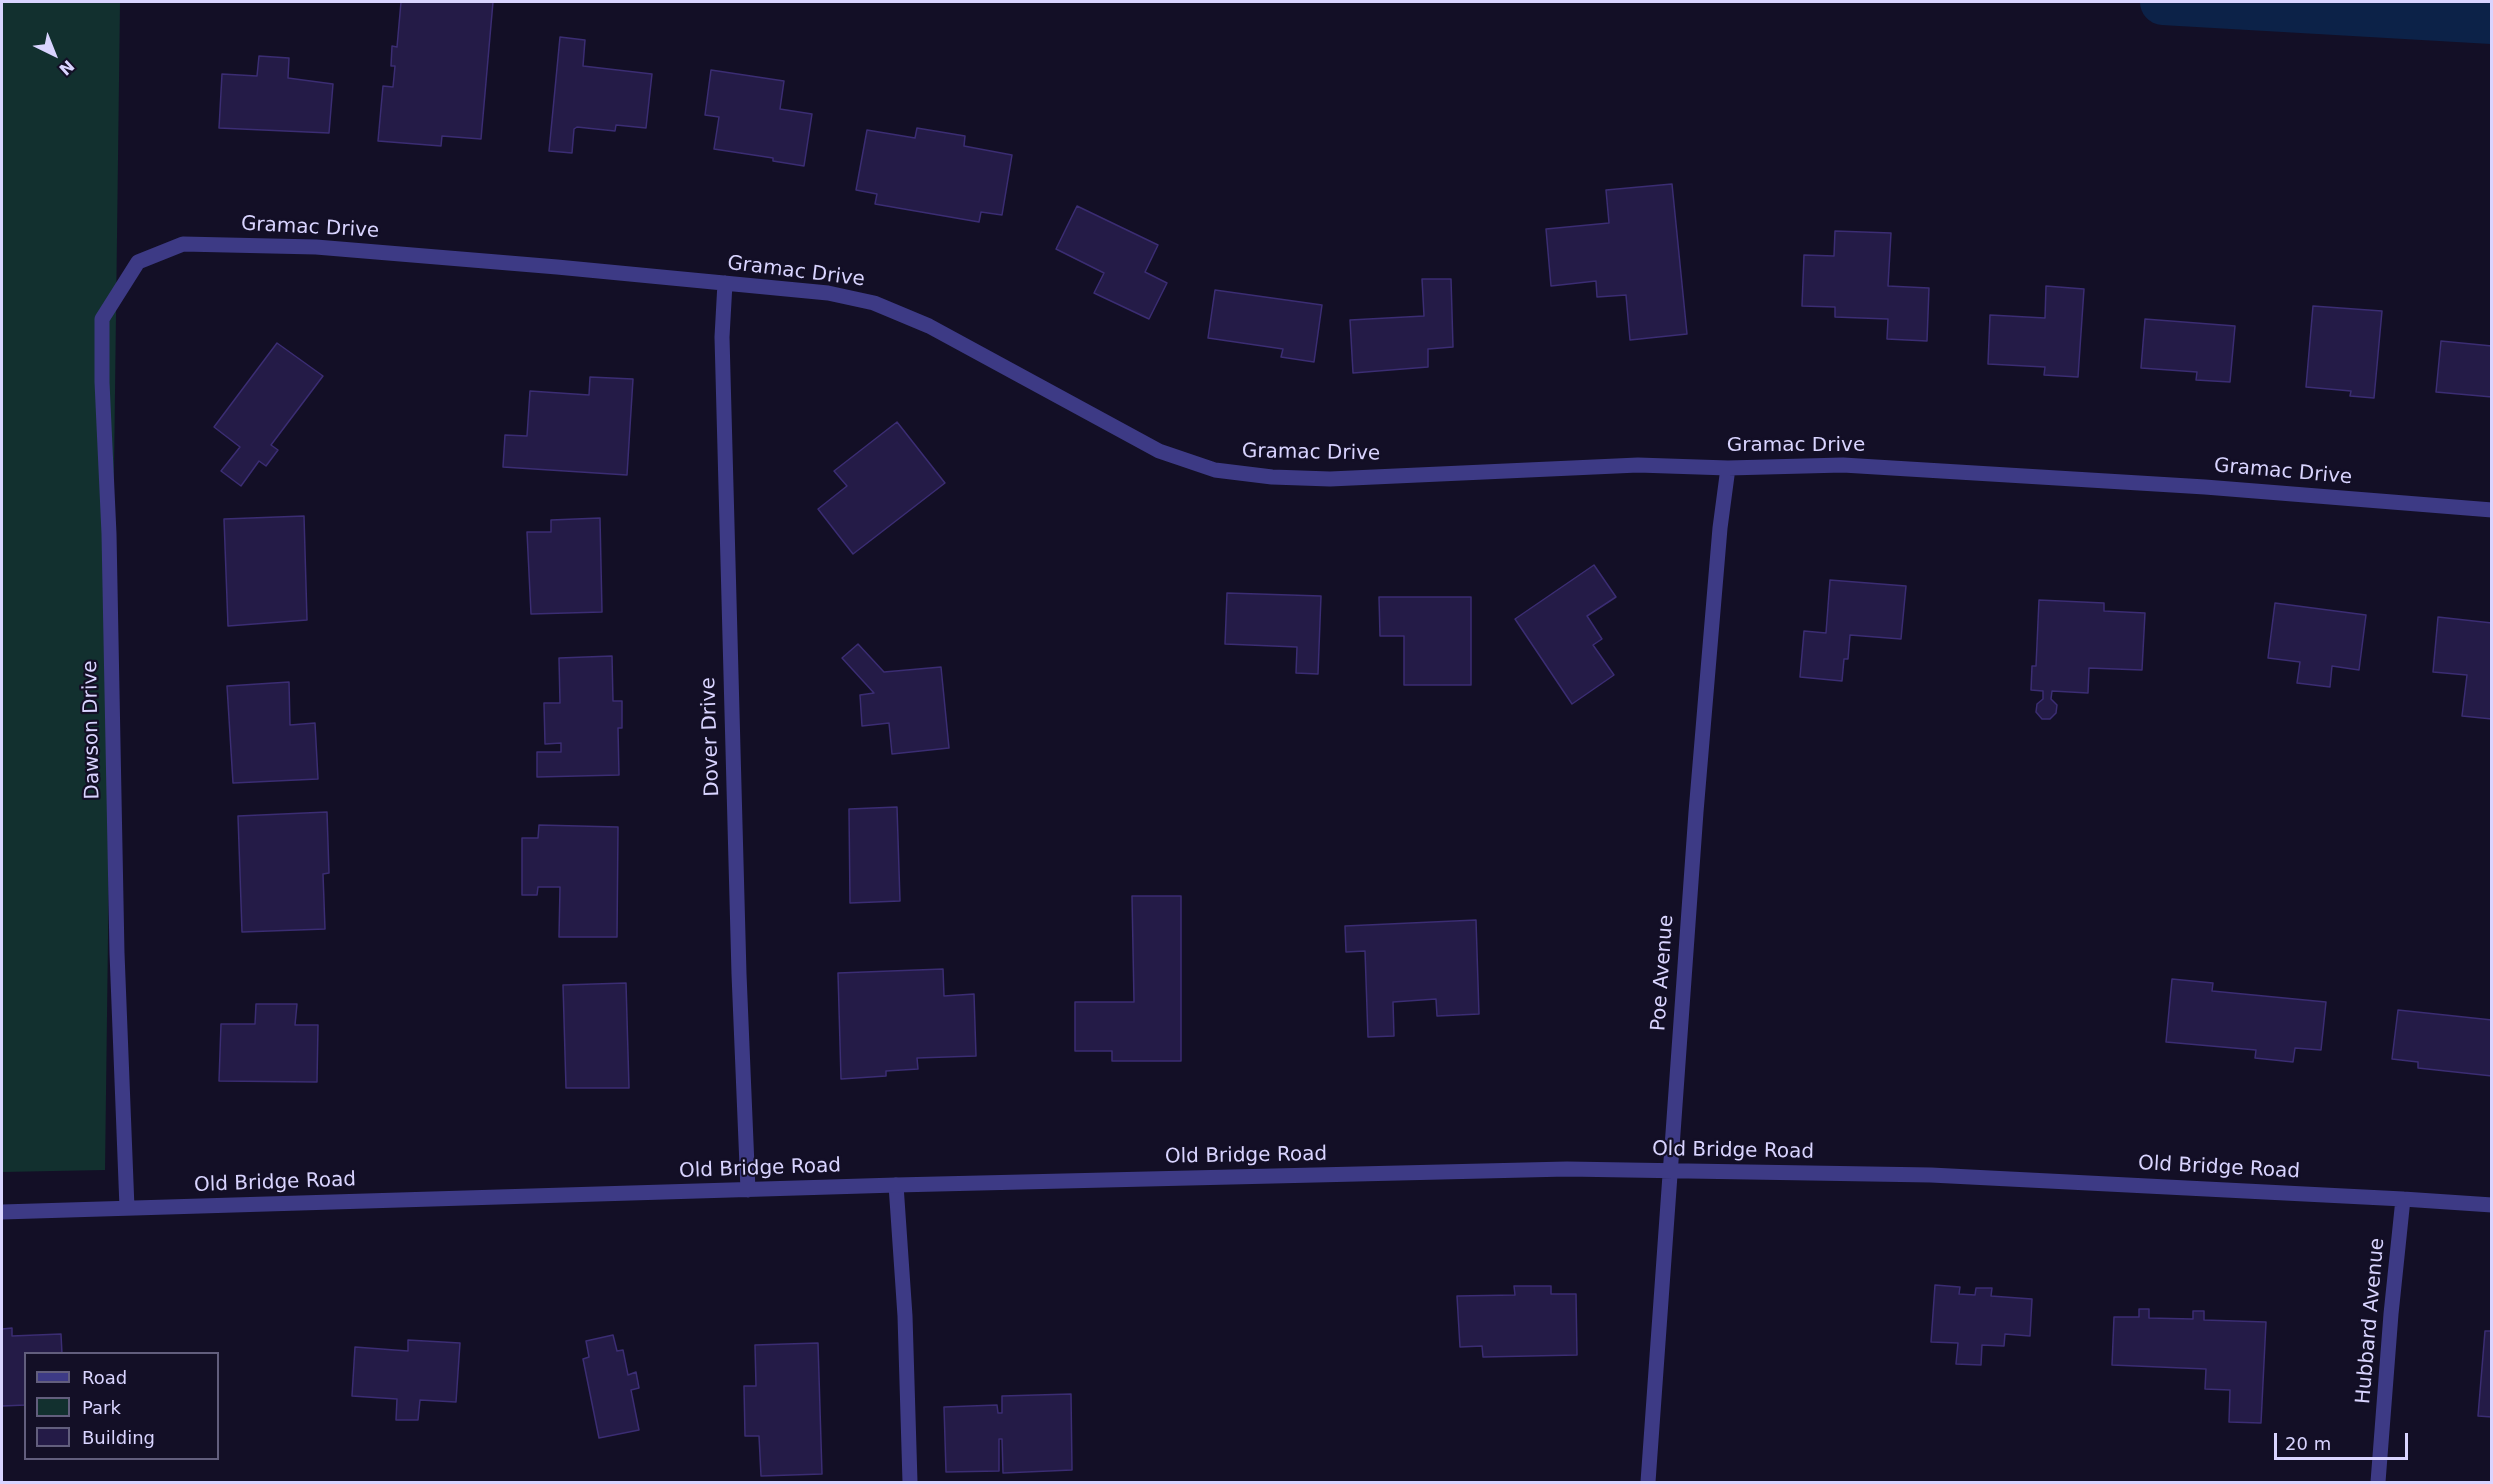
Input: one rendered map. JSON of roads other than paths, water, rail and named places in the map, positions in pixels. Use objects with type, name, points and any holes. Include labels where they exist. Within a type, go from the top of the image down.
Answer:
[{"type":"street","name":"Gramac Drive","points":[[138,262],[183,244],[316,248],[828,293],[874,303],[929,326],[1159,451],[1215,470],[1272,477],[1330,479],[1638,465],[1728,468],[1843,465],[2205,487],[2492,510]]},
{"type":"street","name":"Dawson Drive","points":[[127,1208],[117,953],[110,534],[102,382],[102,319],[138,262]]},
{"type":"street","name":"Dover Drive","points":[[725,283],[722,337],[739,974],[748,1190]]},
{"type":"street","name":"Poe Avenue","points":[[1648,1482],[1696,800],[1719,528],[1728,468]]},
{"type":"street","name":"Old Bridge Road","points":[[2,1212],[896,1185],[1567,1169],[1931,1175],[2403,1198],[2492,1205]]},
{"type":"street","points":[[896,1185],[904,1316],[910,1482]]},
{"type":"street","name":"Hubbard Avenue","points":[[2378,1482],[2403,1198]]},
{"type":"waterway","points":[[2163,2],[2492,21]]}]
